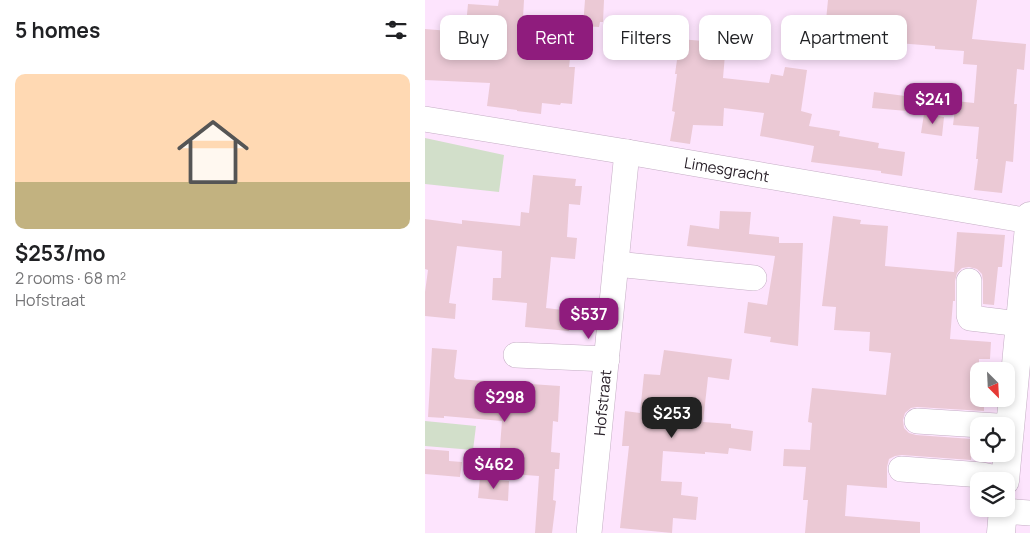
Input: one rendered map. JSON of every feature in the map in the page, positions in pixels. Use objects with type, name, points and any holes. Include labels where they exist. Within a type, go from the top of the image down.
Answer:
[{"type":"main road","points":[[1006,417],[1020,324],[1030,216]]},
{"type":"street","name":"Limesgracht","points":[[425,119],[1030,221]]},
{"type":"street","name":"Hofstraat","points":[[589,533],[627,152]]},
{"type":"street","points":[[616,264],[754,278]]},
{"type":"street","points":[[969,281],[970,318],[1020,324]]},
{"type":"street","points":[[516,355],[607,359]]},
{"type":"street","points":[[917,421],[970,425]]},
{"type":"street","points":[[901,470],[970,474]]},
{"type":"street","points":[[1002,518],[1030,513]]},
{"type":"green space","points":[[425,138],[504,155],[499,192],[425,184]]},
{"type":"green space","points":[[425,421],[476,426],[473,450],[425,446]]},
{"type":"building","points":[[499,0],[524,0],[523,15],[517,15],[517,60],[570,60],[569,67],[575,67],[572,104],[542,103],[541,114],[517,111],[487,106],[490,83],[425,80],[425,29],[440,30],[440,60],[507,60],[507,15],[467,15],[468,4],[498,6]]},
{"type":"building","points":[[585,0],[604,0],[603,22],[600,22],[599,27],[593,27],[593,15],[584,15]]},
{"type":"building","points":[[828,0],[977,0],[972,39],[1026,44],[1024,70],[1017,69],[1014,104],[1017,104],[1013,162],[1006,161],[1002,193],[974,190],[978,159],[976,159],[979,127],[953,125],[956,101],[974,103],[977,65],[963,64],[964,51],[935,49],[935,46],[907,44],[907,15],[827,15]]},
{"type":"building","points":[[689,40],[699,41],[699,60],[725,60],[723,78],[769,83],[771,74],[783,76],[785,67],[807,70],[801,111],[812,114],[809,126],[840,131],[839,136],[879,143],[878,148],[905,152],[902,176],[881,173],[881,171],[811,162],[814,146],[760,136],[764,113],[724,108],[723,126],[693,125],[690,144],[670,141],[675,112],[672,111],[677,74],[675,74],[677,60],[689,60]]},
{"type":"building","points":[[874,92],[921,98],[919,112],[872,108]]},
{"type":"building","points":[[924,114],[944,117],[942,136],[921,133]]},
{"type":"building","points":[[533,175],[576,179],[575,186],[582,186],[580,205],[569,204],[567,237],[577,238],[575,259],[551,257],[546,308],[571,311],[569,331],[525,327],[527,303],[492,300],[493,278],[501,278],[502,251],[457,246],[449,303],[456,304],[455,319],[425,316],[425,292],[428,270],[425,269],[425,219],[462,224],[462,220],[520,226],[521,212],[529,213]]},
{"type":"building","points":[[720,211],[751,212],[749,234],[779,237],[779,243],[803,243],[798,346],[770,342],[771,337],[744,333],[748,302],[767,305],[775,256],[687,246],[690,225],[719,229]]},
{"type":"building","points":[[833,216],[861,220],[860,224],[888,226],[885,266],[954,272],[957,232],[1005,235],[1002,267],[998,267],[994,305],[983,304],[982,274],[977,269],[962,268],[957,273],[955,281],[955,301],[953,301],[950,339],[991,342],[990,359],[979,359],[979,362],[970,362],[970,408],[984,408],[984,411],[917,407],[911,408],[905,413],[903,420],[904,428],[909,433],[916,435],[970,439],[970,460],[895,456],[889,459],[887,467],[887,488],[847,485],[845,516],[920,522],[920,533],[805,533],[808,500],[803,500],[806,467],[783,466],[784,449],[810,450],[812,423],[808,422],[812,388],[886,395],[891,353],[869,351],[870,332],[834,330],[836,307],[822,306]]},
{"type":"building","points":[[432,348],[457,350],[454,377],[456,379],[560,386],[558,422],[553,421],[551,452],[560,453],[559,469],[555,469],[553,500],[556,501],[552,533],[535,533],[539,476],[498,473],[502,421],[444,416],[444,418],[428,417]]},
{"type":"building","points":[[664,350],[732,359],[729,380],[708,377],[703,422],[731,424],[731,428],[753,431],[751,451],[729,448],[728,454],[705,452],[705,454],[663,451],[661,481],[682,482],[681,495],[698,497],[696,520],[673,518],[672,533],[620,528],[629,446],[622,446],[625,411],[640,413],[644,374],[660,375]]},
{"type":"building","points":[[425,449],[449,451],[449,461],[462,462],[460,477],[425,474]]},
{"type":"building","points":[[480,478],[509,481],[508,501],[478,498]]}]
